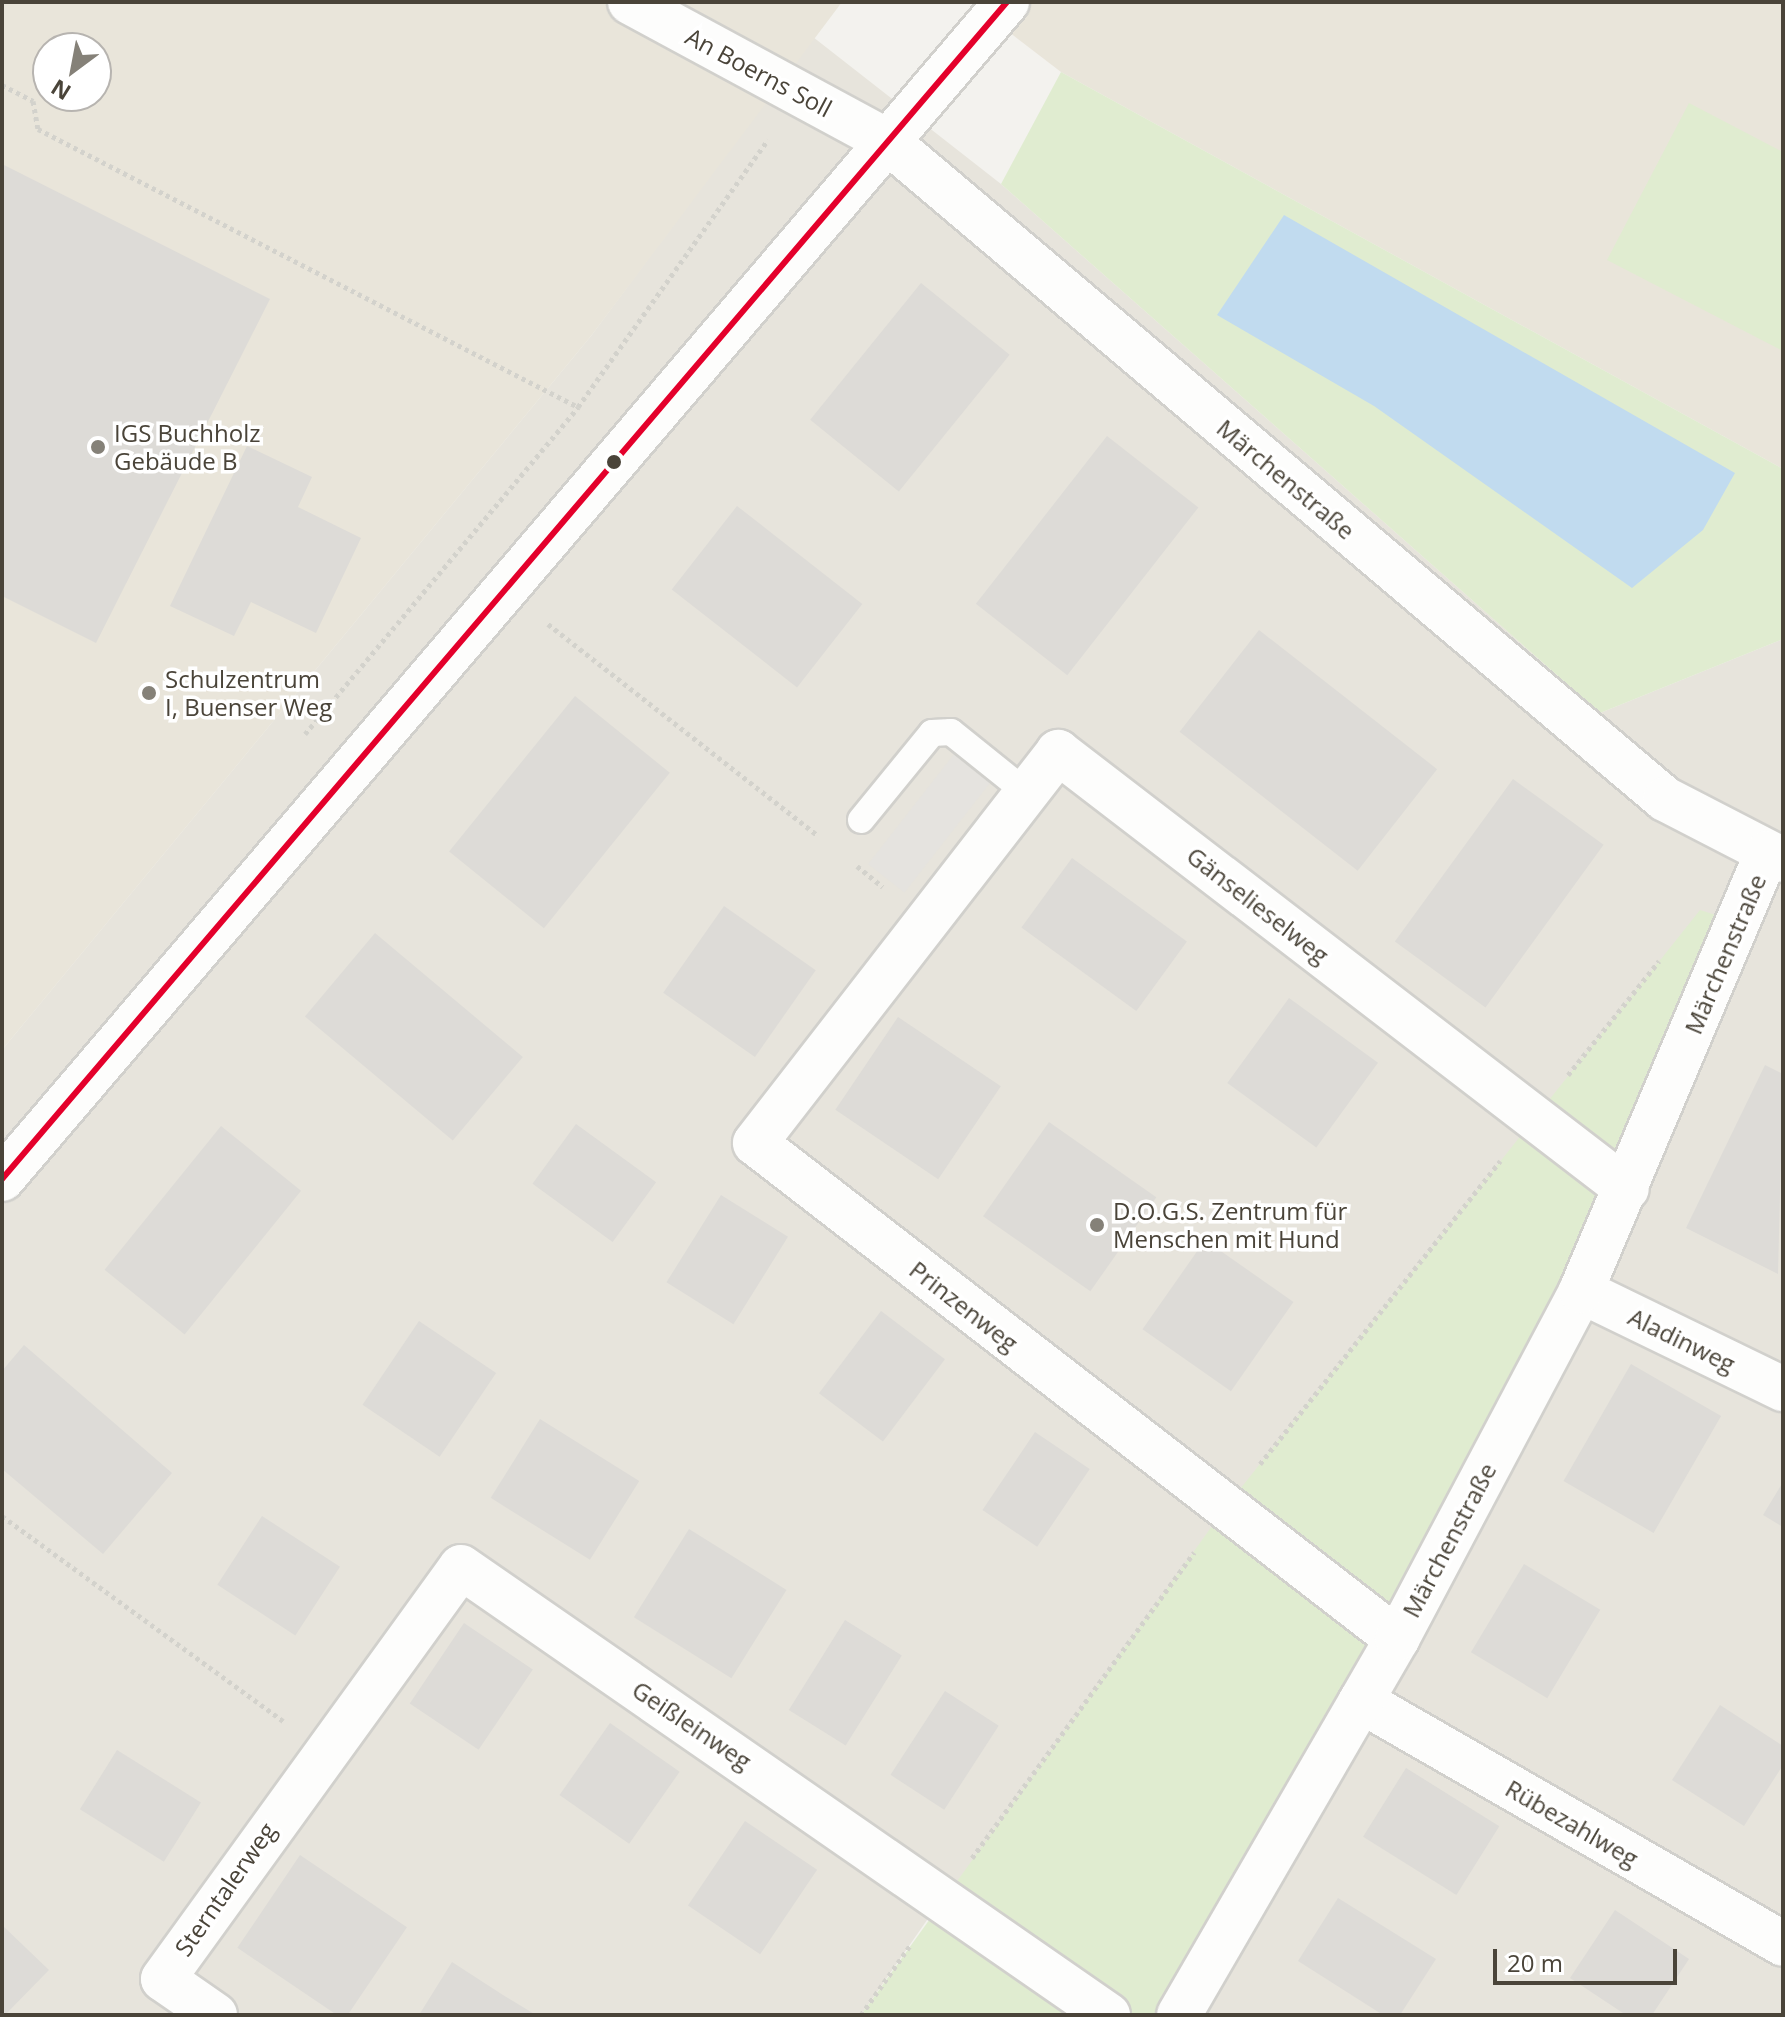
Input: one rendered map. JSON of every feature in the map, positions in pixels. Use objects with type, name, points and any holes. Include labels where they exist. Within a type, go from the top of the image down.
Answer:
[{"type":"street","name":"An Boerns Soll","points":[[630,2],[887,141]]},
{"type":"street","points":[[2,1179],[1007,2]]},
{"type":"street","name":"Märchenstraße","points":[[887,141],[1665,799],[1775,857],[1581,1291],[1397,1639],[1179,2015]]},
{"type":"street","name":"Gänselieselweg","points":[[925,920],[1058,752],[1627,1189]]},
{"type":"street","name":"Prinzenweg","points":[[925,920],[755,1143],[1397,1639]]},
{"type":"street","name":"Aladinweg","points":[[1581,1291],[1783,1389]]},
{"type":"street","name":"Geißleinweg","points":[[324,1748],[461,1567],[943,1897],[1108,2015]]},
{"type":"street","name":"Rübezahlweg","points":[[1361,1701],[1783,1944]]},
{"type":"street","name":"Sterntalerweg","points":[[215,2015],[163,1979],[324,1748]]},
{"type":"lane","points":[[861,820],[932,733],[951,732],[1026,792]]},
{"type":"path","points":[[2,85],[33,101],[38,129],[578,407]]},
{"type":"path","points":[[295,746],[578,407],[800,94]]},
{"type":"path","points":[[505,590],[826,842]]},
{"type":"path","points":[[851,862],[925,920]]},
{"type":"path","points":[[861,2015],[1225,1508],[1671,947]]},
{"type":"path","points":[[2,1516],[324,1748]]},
{"type":"shaded area","name":"Schulzentrum I, Buenser Weg","points":[[2,2],[842,2],[591,336],[2,1050]]},
{"type":"shaded area","points":[[970,2],[1783,2],[1783,469],[1061,72]]},
{"type":"shaded area","points":[[813,37],[1001,184],[1600,713],[1783,639],[1783,2015],[1179,2015],[943,1897],[861,2015],[2,2015],[2,1050],[591,336]]},
{"type":"shaded area","points":[[955,753],[991,781],[904,892],[868,864]]},
{"type":"green space","points":[[1061,72],[1783,469],[1783,639],[1600,713],[1001,184]]},
{"type":"green space","points":[[1689,103],[1783,152],[1783,351],[1607,260]]},
{"type":"green space","points":[[1700,910],[1738,922],[1627,1189],[1179,2015],[861,2015],[1225,1508]]},
{"type":"water","points":[[1284,215],[1735,473],[1703,530],[1632,588],[1374,406],[1217,315]]},
{"type":"building","name":"IGS Buchholz Gebäude B","points":[[2,164],[270,299],[96,643],[2,596]]},
{"type":"building","points":[[921,283],[1010,355],[899,492],[810,420]]},
{"type":"building","points":[[1107,436],[1198,507],[1067,675],[976,604]]},
{"type":"building","points":[[247,446],[312,477],[298,507],[361,538],[316,633],[251,602],[234,636],[170,606]]},
{"type":"building","points":[[737,506],[862,604],[797,687],[672,590]]},
{"type":"building","points":[[1259,630],[1437,769],[1358,871],[1180,732]]},
{"type":"building","points":[[575,696],[670,773],[544,928],[449,851]]},
{"type":"building","points":[[1513,779],[1604,845],[1485,1007],[1395,942]]},
{"type":"building","points":[[1072,858],[1187,941],[1136,1011],[1021,928]]},
{"type":"building","points":[[724,906],[816,970],[755,1057],[663,993]]},
{"type":"building","points":[[375,933],[523,1057],[453,1141],[305,1016]]},
{"type":"building","points":[[1289,998],[1378,1063],[1316,1148],[1227,1083]]},
{"type":"building","points":[[898,1017],[1001,1086],[938,1179],[835,1110]]},
{"type":"building","points":[[1765,1065],[1783,1074],[1778,1274],[1686,1228]]},
{"type":"building","points":[[1049,1122],[1156,1197],[1090,1291],[983,1216]]},
{"type":"building","points":[[576,1124],[656,1182],[613,1242],[533,1184]]},
{"type":"building","points":[[221,1126],[301,1191],[185,1335],[105,1270]]},
{"type":"building","points":[[721,1195],[788,1237],[733,1324],[666,1282]]},
{"type":"building","points":[[1205,1240],[1293,1302],[1231,1391],[1142,1329]]},
{"type":"building","points":[[881,1311],[945,1359],[883,1441],[819,1393]]},
{"type":"building","points":[[419,1321],[496,1373],[440,1457],[363,1405]]},
{"type":"building","points":[[24,1345],[172,1473],[103,1554],[2,1469],[2,1371]]},
{"type":"building","points":[[1631,1364],[1721,1416],[1654,1533],[1564,1481]]},
{"type":"building","points":[[540,1419],[639,1481],[590,1560],[491,1498]]},
{"type":"building","points":[[1035,1432],[1090,1469],[1037,1547],[982,1510]]},
{"type":"building","points":[[1783,1482],[1783,1527],[1763,1515]]},
{"type":"building","points":[[262,1516],[340,1567],[295,1635],[217,1585]]},
{"type":"building","points":[[689,1529],[787,1590],[731,1678],[634,1617]]},
{"type":"building","points":[[1524,1564],[1600,1610],[1547,1698],[1471,1652]]},
{"type":"building","points":[[845,1620],[902,1656],[846,1745],[789,1710]]},
{"type":"building","points":[[464,1623],[533,1669],[479,1750],[410,1703]]},
{"type":"building","points":[[945,1691],[999,1726],[944,1810],[891,1775]]},
{"type":"building","points":[[1720,1705],[1783,1746],[1783,1765],[1744,1826],[1672,1780]]},
{"type":"building","points":[[610,1723],[680,1772],[629,1844],[560,1795]]},
{"type":"building","points":[[117,1750],[201,1802],[164,1862],[80,1809]]},
{"type":"building","points":[[1406,1768],[1499,1826],[1456,1895],[1363,1837]]},
{"type":"building","points":[[745,1821],[817,1870],[760,1954],[688,1906]]},
{"type":"building","points":[[300,1855],[407,1927],[348,2015],[337,2015],[237,1948]]},
{"type":"building","points":[[1338,1898],[1436,1959],[1400,2015],[1383,2015],[1298,1961]]},
{"type":"building","points":[[1615,1910],[1689,1959],[1652,2015],[1626,2015],[1570,1978]]},
{"type":"building","points":[[2,1925],[49,1970],[5,2015],[2,2015]]},
{"type":"building","points":[[452,1962],[503,1995],[536,2015],[419,2015]]},
{"type":"transit line","points":[[2,1179],[1007,2]]},
{"type":"place","name":"IGS Buchholz Gebäude B","points":[[98,447]]},
{"type":"place","name":"Schulzentrum I, Buenser Weg","points":[[149,693]]},
{"type":"place","name":"D.O.G.S. Zentrum für Menschen mit Hund","points":[[1097,1225]]}]
